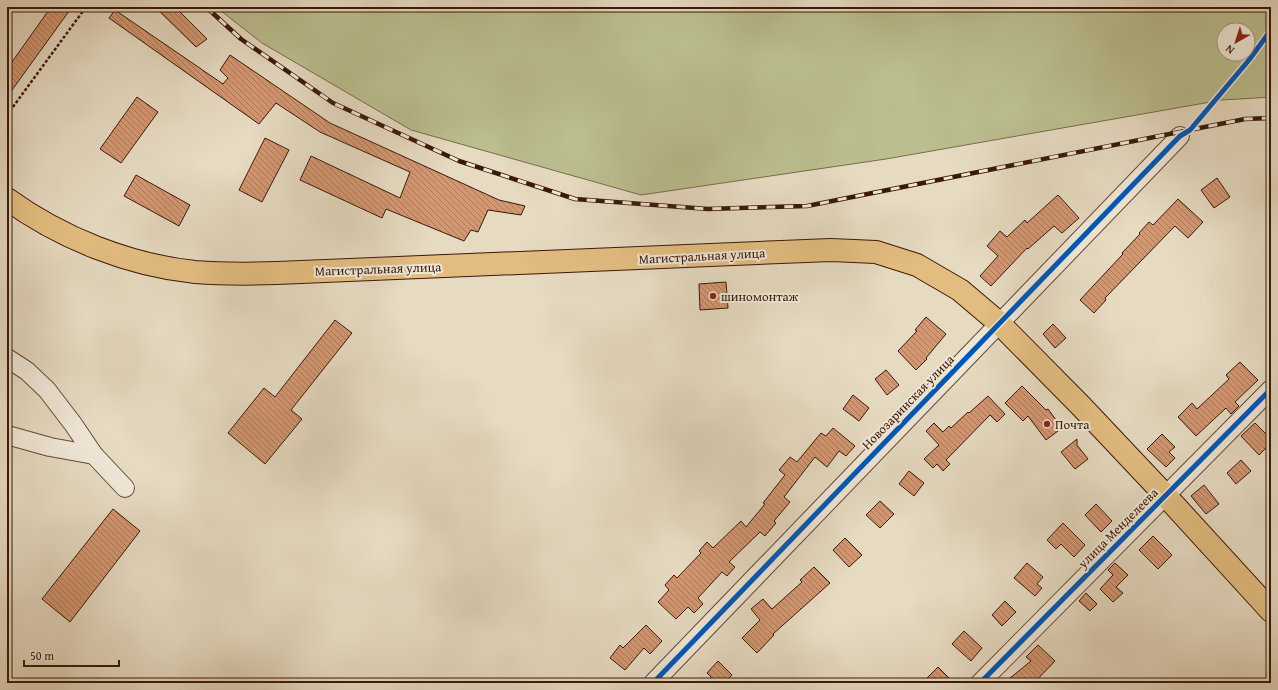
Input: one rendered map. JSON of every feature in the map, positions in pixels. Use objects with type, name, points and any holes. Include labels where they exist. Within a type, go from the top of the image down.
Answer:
[{"type":"main road","name":"Магистральная улица","points":[[7,198],[21,208],[58,229],[90,244],[126,258],[158,266],[194,272],[228,274],[277,273],[577,262],[831,250],[876,252],[917,265],[960,290],[1000,323],[1166,495],[1270,610]]},
{"type":"street","name":"Новозаринская улица","points":[[653,683],[1180,136]]},
{"type":"street","points":[[7,358],[27,371],[47,390],[94,455],[125,488]]},
{"type":"street","name":"улица Менделеева","points":[[980,683],[1271,388]]},
{"type":"street","points":[[7,435],[50,447],[94,455]]},
{"type":"path","points":[[7,115],[86,7]]},
{"type":"green space","points":[[216,7],[1271,7],[1271,97],[1222,100],[886,159],[641,195],[411,130],[262,43]]},
{"type":"building","points":[[51,7],[72,7],[7,97],[7,69]]},
{"type":"building","points":[[155,7],[175,7],[207,39],[196,47]]},
{"type":"building","points":[[115,10],[223,84],[228,78],[220,70],[230,55],[330,123],[499,200],[525,206],[521,215],[488,210],[478,232],[471,230],[464,241],[386,209],[382,218],[300,180],[311,156],[400,198],[410,172],[320,132],[276,103],[259,124],[109,18]]},
{"type":"building","points":[[137,97],[158,112],[121,163],[100,149]]},
{"type":"building","points":[[265,138],[289,150],[262,202],[239,190]]},
{"type":"building","points":[[136,175],[190,205],[179,226],[124,196]]},
{"type":"building","points":[[1217,178],[1230,197],[1214,208],[1201,190]]},
{"type":"building","points":[[1058,195],[1079,218],[1062,233],[1054,226],[1028,249],[1027,248],[991,286],[980,276],[998,256],[987,246],[1000,231],[1007,237],[1025,220],[1027,223]]},
{"type":"building","points":[[1178,199],[1203,222],[1188,238],[1175,226],[1105,298],[1106,300],[1094,313],[1080,300],[1123,254],[1122,253],[1149,222],[1153,225]]},
{"type":"building","name":"шиномонтаж","points":[[726,282],[728,308],[700,310],[699,284]]},
{"type":"building","points":[[926,317],[946,334],[926,358],[927,359],[916,370],[898,351],[917,331],[915,330]]},
{"type":"building","points":[[335,320],[352,333],[291,410],[302,419],[265,464],[228,433],[264,388],[275,397]]},
{"type":"building","points":[[1053,324],[1066,338],[1055,348],[1043,334]]},
{"type":"building","points":[[1240,362],[1258,380],[1235,402],[1239,406],[1231,414],[1226,408],[1196,436],[1178,417],[1192,403],[1197,409],[1229,379],[1226,375]]},
{"type":"building","points":[[886,370],[899,385],[887,395],[875,379]]},
{"type":"building","points":[[1022,386],[1046,410],[1048,409],[1062,428],[1046,440],[1028,416],[1023,421],[1005,403]]},
{"type":"building","points":[[853,395],[869,408],[859,421],[843,409]]},
{"type":"building","points":[[988,396],[1005,414],[997,422],[990,415],[946,460],[950,464],[943,471],[937,464],[933,468],[924,459],[939,445],[926,431],[934,423],[943,432],[949,426],[951,428]]},
{"type":"building","points":[[1255,423],[1271,439],[1271,443],[1259,455],[1241,436]]},
{"type":"building","points":[[833,428],[855,446],[846,456],[839,451],[827,467],[815,457],[784,497],[790,502],[774,521],[776,523],[765,536],[760,532],[729,562],[735,567],[727,576],[722,572],[698,598],[703,604],[694,613],[688,607],[676,619],[658,602],[669,590],[665,585],[674,575],[677,578],[701,553],[699,551],[707,542],[713,548],[741,521],[746,527],[765,504],[763,503],[785,475],[779,470],[790,457],[797,462],[821,433],[826,436]]},
{"type":"building","points":[[1162,434],[1175,447],[1169,452],[1175,458],[1166,467],[1147,449]]},
{"type":"building","points":[[1077,439],[1077,445],[1088,459],[1075,469],[1061,452]]},
{"type":"building","points":[[1241,460],[1251,471],[1236,484],[1227,473]]},
{"type":"building","points":[[909,471],[924,483],[914,496],[899,484]]},
{"type":"building","points":[[1204,485],[1219,504],[1206,514],[1191,496]]},
{"type":"building","points":[[880,501],[894,514],[880,528],[866,515]]},
{"type":"building","points":[[1096,504],[1112,521],[1101,532],[1085,515]]},
{"type":"building","points":[[113,509],[140,531],[70,622],[42,599]]},
{"type":"building","points":[[1063,523],[1085,545],[1074,557],[1061,544],[1056,549],[1047,540]]},
{"type":"building","points":[[1153,536],[1172,555],[1158,569],[1139,550]]},
{"type":"building","points":[[845,538],[862,555],[849,567],[833,550]]},
{"type":"building","points":[[1027,563],[1043,577],[1037,584],[1042,588],[1035,596],[1014,578]]},
{"type":"building","points":[[1115,563],[1128,575],[1116,587],[1123,593],[1113,602],[1100,589],[1113,575],[1108,570]]},
{"type":"building","points":[[814,567],[830,583],[773,634],[774,635],[757,653],[742,638],[760,620],[751,609],[763,599],[772,609],[802,582],[800,580]]},
{"type":"building","points":[[1086,593],[1097,604],[1090,611],[1079,601]]},
{"type":"building","points":[[1005,601],[1016,612],[1002,626],[992,615]]},
{"type":"building","points":[[646,625],[662,641],[650,654],[644,648],[625,670],[610,658],[620,645],[623,648]]},
{"type":"building","points":[[964,631],[982,648],[971,661],[952,644]]},
{"type":"building","points":[[1038,645],[1055,661],[1034,683],[1004,683],[1031,661],[1026,657]]},
{"type":"building","points":[[718,661],[732,675],[724,683],[717,683],[707,673]]},
{"type":"building","points":[[938,667],[954,683],[922,683]]},
{"type":"railway","points":[[206,7],[241,39],[333,103],[459,161],[575,199],[708,209],[807,206],[1245,119],[1271,118]]},
{"type":"cycle path","points":[[653,683],[1180,136],[1190,130],[1249,60],[1271,30]]},
{"type":"cycle path","points":[[980,683],[1271,389]]},
{"type":"place","name":"шиномонтаж","points":[[713,296]]},
{"type":"place","name":"Почта","points":[[1047,424]]}]
